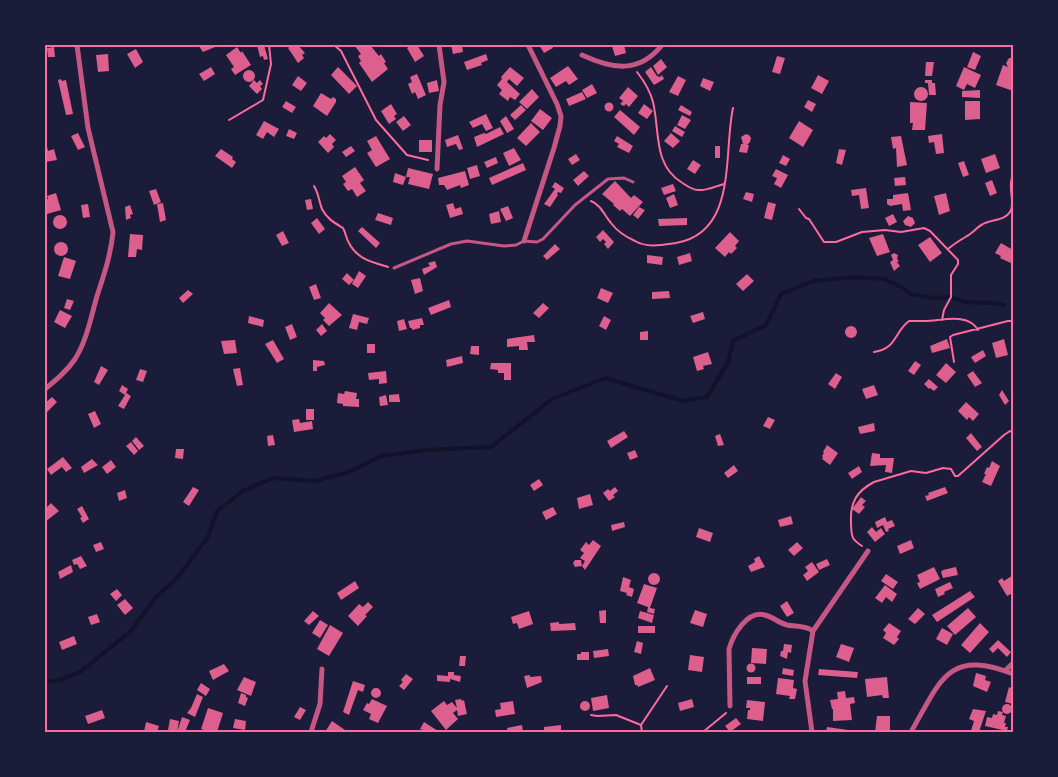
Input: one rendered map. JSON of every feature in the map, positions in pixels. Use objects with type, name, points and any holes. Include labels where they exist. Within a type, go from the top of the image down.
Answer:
[{"type":"street","points":[[45,389],[67,369],[82,344],[106,265],[113,232],[88,128],[77,45]]},
{"type":"street","points":[[437,168],[441,95],[444,82],[439,45]]},
{"type":"street","points":[[524,241],[554,148],[561,116],[528,45]]},
{"type":"street","points":[[582,55],[605,64],[632,66],[646,60],[662,45]]},
{"type":"street","points":[[812,732],[805,681],[813,630],[868,551]]},
{"type":"street","points":[[730,706],[728,649],[731,640],[743,623],[757,614],[766,615],[788,625],[808,627],[813,630]]},
{"type":"street","points":[[1005,671],[1013,663]]},
{"type":"street","points":[[911,732],[943,679],[954,670],[964,665],[978,664],[992,666],[1013,674]]},
{"type":"street","points":[[311,732],[320,704],[322,669]]},
{"type":"lane","points":[[394,268],[451,244],[467,241],[504,246],[516,245],[524,241],[537,242],[543,239],[575,205],[608,178],[624,178],[633,182]]},
{"type":"path","points":[[229,120],[263,100],[271,64],[269,45]]},
{"type":"path","points":[[334,45],[341,51],[376,120],[407,155],[438,162]]},
{"type":"path","points":[[632,66],[649,90],[653,102],[662,159],[668,172],[674,178],[695,190],[704,190],[724,184]]},
{"type":"path","points":[[582,199],[595,203],[618,231],[636,242],[648,246],[670,244],[700,235],[710,225],[716,214],[724,184],[728,168],[730,123],[733,108]]},
{"type":"path","points":[[948,250],[957,240],[967,236],[983,224],[1006,216],[1010,211],[1012,202],[1010,182],[1013,175]]},
{"type":"path","points":[[314,186],[322,209],[333,224],[343,228],[348,242],[356,254],[362,259],[394,268]]},
{"type":"path","points":[[799,209],[809,219],[824,242],[836,242],[862,232],[885,230],[901,232],[924,228],[930,231],[958,260],[958,264],[950,275],[951,297],[944,310],[942,320]]},
{"type":"path","points":[[874,352],[882,351],[891,345],[909,321],[956,318],[970,322],[978,330]]},
{"type":"path","points":[[954,362],[950,337],[1008,320],[1013,321]]},
{"type":"path","points":[[868,551],[853,538],[850,512],[851,506],[861,491],[868,485],[911,471],[926,473],[943,468],[951,469],[955,476],[958,476],[1004,435],[1010,431],[1013,432]]},
{"type":"path","points":[[642,732],[641,724],[667,686]]},
{"type":"path","points":[[703,732],[726,714],[730,706]]},
{"type":"path","points":[[591,715],[616,715],[641,724]]},
{"type":"building","points":[[198,45],[220,45],[203,52]]},
{"type":"building","points":[[257,45],[264,45],[268,59],[264,60],[263,56],[260,57]]},
{"type":"building","points":[[292,45],[298,45],[305,53],[302,55],[304,58],[298,63],[288,48]]},
{"type":"building","points":[[354,45],[370,45],[379,56],[381,54],[388,69],[372,82],[359,63],[361,61],[358,56],[361,54]]},
{"type":"building","points":[[417,45],[424,56],[415,62],[407,48]]},
{"type":"building","points":[[451,45],[462,45],[463,52],[453,54]]},
{"type":"building","points":[[539,45],[552,45],[553,48],[544,53]]},
{"type":"building","points":[[624,45],[626,53],[615,56],[612,46]]},
{"type":"building","points":[[54,47],[55,57],[48,57],[47,48]]},
{"type":"building","points":[[237,47],[251,65],[235,75],[231,69],[234,67],[226,55]]},
{"type":"building","points":[[136,49],[143,62],[135,68],[127,54]]},
{"type":"building","points":[[973,52],[981,56],[975,70],[967,67]]},
{"type":"building","points":[[108,54],[109,71],[98,72],[96,55]]},
{"type":"building","points":[[486,54],[488,60],[481,63],[482,65],[467,70],[464,62]]},
{"type":"building","points":[[777,56],[785,58],[780,74],[772,72]]},
{"type":"building","points":[[1009,58],[1013,58],[1013,67],[1010,67],[1013,68],[1013,91],[996,85],[1003,65],[1008,67],[1006,63]]},
{"type":"building","points":[[661,59],[667,67],[658,75],[653,66]]},
{"type":"building","points":[[926,62],[934,62],[932,76],[925,76]]},
{"type":"building","points":[[568,66],[578,79],[569,85],[566,81],[556,87],[550,78]]},
{"type":"building","points":[[211,67],[215,74],[204,81],[199,74]]},
{"type":"building","points":[[338,67],[357,86],[349,94],[331,75]]},
{"type":"building","points":[[510,67],[524,78],[517,86],[509,79],[507,82],[520,94],[515,100],[510,97],[508,101],[499,94],[502,90],[497,85]]},
{"type":"building","points":[[651,67],[657,76],[660,77],[662,75],[664,79],[654,85],[645,72]]},
{"type":"building","points":[[964,67],[981,75],[975,88],[967,84],[964,90],[956,86]]},
{"type":"building","points":[[251,70],[254,71],[254,81],[247,82],[244,81],[243,74],[244,71]]},
{"type":"building","points":[[417,74],[426,95],[418,99],[415,92],[412,94],[408,84],[412,82],[410,77]]},
{"type":"building","points":[[818,75],[829,81],[822,94],[811,88]]},
{"type":"building","points":[[298,76],[307,83],[301,91],[292,85]]},
{"type":"building","points":[[678,76],[686,80],[678,96],[669,92]]},
{"type":"building","points":[[703,78],[714,82],[710,91],[700,86]]},
{"type":"building","points":[[61,79],[62,81],[66,80],[73,114],[66,115],[58,80]]},
{"type":"building","points":[[254,80],[257,83],[260,80],[263,84],[260,86],[262,89],[257,94],[249,86]]},
{"type":"building","points":[[437,80],[439,91],[429,93],[427,83]]},
{"type":"building","points":[[925,80],[932,80],[932,83],[935,83],[936,95],[929,95],[928,83],[925,83]]},
{"type":"building","points":[[592,84],[597,93],[587,98],[582,90]]},
{"type":"building","points":[[628,87],[638,96],[629,107],[626,104],[624,106],[620,104],[623,101],[619,98]]},
{"type":"building","points":[[921,87],[926,89],[928,94],[926,99],[921,101],[916,99],[914,94],[916,89]]},
{"type":"building","points":[[532,89],[539,97],[527,109],[519,102]]},
{"type":"building","points":[[980,90],[980,98],[962,97],[962,91]]},
{"type":"building","points":[[582,92],[586,99],[569,106],[566,99]]},
{"type":"building","points":[[321,93],[331,99],[333,97],[336,99],[327,116],[313,106]]},
{"type":"building","points":[[808,100],[816,104],[812,112],[804,107]]},
{"type":"building","points":[[286,101],[296,107],[292,113],[282,107]]},
{"type":"building","points":[[965,101],[980,101],[980,119],[965,120]]},
{"type":"building","points":[[609,102],[614,107],[609,112],[604,107]]},
{"type":"building","points":[[910,102],[927,103],[925,130],[912,130]]},
{"type":"building","points":[[391,104],[397,114],[394,116],[396,119],[389,124],[381,111]]},
{"type":"building","points":[[644,104],[653,111],[647,119],[638,113]]},
{"type":"building","points":[[521,105],[526,110],[515,120],[510,115]]},
{"type":"building","points":[[681,105],[692,112],[690,116],[678,110]]},
{"type":"building","points":[[540,109],[552,118],[543,130],[531,121]]},
{"type":"building","points":[[620,110],[640,127],[634,135],[614,117]]},
{"type":"building","points":[[486,114],[493,128],[486,131],[482,124],[473,128],[469,122]]},
{"type":"building","points":[[682,115],[691,120],[685,129],[677,125]]},
{"type":"building","points":[[404,116],[411,125],[403,131],[396,122]]},
{"type":"building","points":[[506,116],[514,129],[507,133],[500,121]]},
{"type":"building","points":[[264,121],[279,129],[274,137],[267,132],[263,139],[256,135]]},
{"type":"building","points":[[799,121],[813,130],[803,147],[789,138]]},
{"type":"building","points":[[531,123],[540,132],[526,146],[517,138]]},
{"type":"building","points":[[675,126],[685,132],[682,137],[672,131]]},
{"type":"building","points":[[500,127],[504,134],[477,147],[474,137],[486,134]]},
{"type":"building","points":[[289,129],[297,133],[294,139],[286,136]]},
{"type":"building","points":[[78,133],[85,147],[78,150],[71,136]]},
{"type":"building","points":[[671,133],[680,141],[673,148],[664,141]]},
{"type":"building","points":[[330,134],[336,140],[332,144],[334,147],[328,153],[318,142],[324,136],[326,138]]},
{"type":"building","points":[[746,134],[751,138],[747,145],[749,145],[747,153],[739,152],[741,144],[743,144],[741,137]]},
{"type":"building","points":[[942,134],[944,153],[936,154],[934,142],[929,143],[928,136]]},
{"type":"building","points":[[458,135],[463,149],[459,150],[456,144],[447,147],[445,140]]},
{"type":"building","points":[[376,136],[390,159],[376,167],[367,153],[372,150],[367,141]]},
{"type":"building","points":[[617,136],[633,146],[629,153],[617,147],[619,144],[614,141]]},
{"type":"building","points":[[901,136],[907,165],[897,167],[896,148],[893,149],[891,137]]},
{"type":"building","points":[[45,138],[48,151],[54,149],[57,160],[45,162]]},
{"type":"building","points":[[419,140],[432,140],[432,152],[419,152]]},
{"type":"building","points":[[351,146],[355,151],[346,157],[342,152]]},
{"type":"building","points":[[715,146],[720,146],[720,158],[715,158]]},
{"type":"building","points":[[514,148],[521,160],[509,166],[503,153]]},
{"type":"building","points":[[221,149],[233,157],[232,159],[236,162],[232,168],[215,156]]},
{"type":"building","points":[[839,149],[846,150],[842,165],[836,163]]},
{"type":"building","points":[[576,154],[580,160],[572,165],[568,159]]},
{"type":"building","points":[[995,154],[1000,168],[986,173],[981,159]]},
{"type":"building","points":[[783,155],[790,159],[786,166],[779,163]]},
{"type":"building","points":[[496,157],[498,163],[487,168],[484,162]]},
{"type":"building","points":[[693,160],[701,165],[695,174],[687,169]]},
{"type":"building","points":[[964,161],[969,175],[963,177],[958,163]]},
{"type":"building","points":[[523,163],[526,170],[492,185],[489,178]]},
{"type":"building","points":[[477,165],[480,176],[470,179],[467,168]]},
{"type":"building","points":[[355,167],[364,180],[360,183],[366,191],[357,197],[352,189],[348,191],[343,184],[346,182],[342,176]]},
{"type":"building","points":[[408,168],[433,174],[429,189],[408,184],[410,177],[406,177]]},
{"type":"building","points":[[776,169],[788,175],[781,188],[774,184],[777,178],[772,176]]},
{"type":"building","points":[[465,171],[469,185],[461,188],[460,185],[447,190],[444,185],[439,185],[438,178]]},
{"type":"building","points":[[584,171],[589,176],[578,186],[573,180]]},
{"type":"building","points":[[395,173],[406,177],[403,185],[393,182]]},
{"type":"building","points":[[905,177],[906,185],[895,186],[894,178]]},
{"type":"building","points":[[992,180],[997,193],[990,196],[985,183]]},
{"type":"building","points":[[615,181],[631,198],[634,195],[643,202],[630,216],[622,209],[620,211],[602,194]]},
{"type":"building","points":[[555,182],[564,188],[561,193],[558,192],[550,207],[544,204],[555,189],[552,187]]},
{"type":"building","points":[[673,184],[676,191],[664,195],[661,188]]},
{"type":"building","points":[[866,188],[869,208],[861,209],[859,195],[852,196],[851,190]]},
{"type":"building","points":[[156,189],[161,202],[154,205],[149,191]]},
{"type":"building","points":[[746,192],[754,194],[752,202],[743,199]]},
{"type":"building","points":[[56,193],[61,210],[47,214],[45,200],[48,199],[47,196]]},
{"type":"building","points":[[908,193],[911,210],[903,211],[902,204],[890,206],[887,204],[887,199],[893,199],[893,195]]},
{"type":"building","points":[[946,193],[950,211],[939,215],[934,196]]},
{"type":"building","points":[[674,194],[678,205],[670,208],[666,198]]},
{"type":"building","points":[[311,199],[313,209],[307,210],[305,200]]},
{"type":"building","points":[[768,202],[776,204],[772,220],[764,218]]},
{"type":"building","points":[[163,203],[166,220],[160,222],[157,204]]},
{"type":"building","points":[[453,203],[455,209],[461,207],[463,214],[450,218],[446,205]]},
{"type":"building","points":[[88,204],[90,217],[83,218],[81,205]]},
{"type":"building","points":[[130,205],[133,214],[130,215],[131,218],[126,220],[125,207]]},
{"type":"building","points":[[508,206],[513,218],[506,221],[500,209]]},
{"type":"building","points":[[639,207],[645,210],[638,219],[633,215]]},
{"type":"building","points":[[499,211],[501,222],[491,224],[489,214]]},
{"type":"building","points":[[378,213],[393,218],[391,225],[375,220]]},
{"type":"building","points":[[893,214],[897,222],[889,226],[885,218]]},
{"type":"building","points":[[60,215],[65,217],[67,222],[65,227],[60,229],[55,227],[53,222],[55,217]]},
{"type":"building","points":[[908,216],[913,218],[915,223],[911,227],[905,225],[903,221]]},
{"type":"building","points":[[317,218],[325,229],[319,234],[311,223]]},
{"type":"building","points":[[687,218],[687,225],[659,226],[658,219]]},
{"type":"building","points":[[362,227],[380,243],[376,248],[358,231]]},
{"type":"building","points":[[603,230],[614,242],[608,249],[603,239],[600,242],[596,237]]},
{"type":"building","points":[[283,231],[289,243],[282,246],[276,235]]},
{"type":"building","points":[[730,232],[739,241],[735,246],[737,248],[731,254],[729,252],[725,257],[715,248]]},
{"type":"building","points":[[130,234],[143,235],[142,250],[137,249],[136,257],[128,257]]},
{"type":"building","points":[[883,234],[890,252],[877,256],[869,238]]},
{"type":"building","points":[[930,237],[942,253],[930,262],[918,245]]},
{"type":"building","points":[[58,242],[64,242],[68,249],[64,256],[58,256],[54,252],[54,246]]},
{"type":"building","points":[[1001,243],[1013,250],[1013,264],[1000,258],[1001,256],[995,253]]},
{"type":"building","points":[[555,244],[560,249],[547,260],[543,256]]},
{"type":"building","points":[[690,253],[692,261],[679,265],[677,257]]},
{"type":"building","points":[[894,253],[898,255],[897,259],[899,261],[897,262],[900,266],[894,271],[890,262],[893,260],[891,255]]},
{"type":"building","points":[[647,255],[663,257],[662,265],[647,263]]},
{"type":"building","points":[[64,257],[76,261],[70,279],[58,276]]},
{"type":"building","points":[[435,261],[437,267],[424,275],[422,269],[430,266],[428,263]]},
{"type":"building","points":[[359,271],[366,276],[358,288],[352,284]]},
{"type":"building","points":[[347,273],[354,280],[349,285],[342,279]]},
{"type":"building","points":[[747,274],[754,281],[743,291],[736,284]]},
{"type":"building","points":[[420,278],[423,291],[415,294],[411,280]]},
{"type":"building","points":[[316,284],[321,298],[314,300],[309,287]]},
{"type":"building","points":[[601,288],[613,293],[608,303],[597,298]]},
{"type":"building","points":[[188,290],[193,294],[183,303],[179,298]]},
{"type":"building","points":[[669,291],[670,298],[652,299],[652,292]]},
{"type":"building","points":[[67,299],[74,301],[70,310],[64,308]]},
{"type":"building","points":[[449,300],[451,307],[431,315],[428,308]]},
{"type":"building","points":[[329,303],[342,315],[329,326],[323,320],[325,318],[320,313]]},
{"type":"building","points":[[543,303],[549,308],[539,318],[533,313]]},
{"type":"building","points":[[60,310],[72,316],[65,328],[54,322]]},
{"type":"building","points":[[703,312],[705,319],[693,323],[690,316]]},
{"type":"building","points":[[353,314],[369,318],[367,324],[359,322],[357,330],[349,328]]},
{"type":"building","points":[[249,316],[264,320],[263,327],[248,323]]},
{"type":"building","points":[[604,316],[611,320],[606,330],[599,326]]},
{"type":"building","points":[[422,318],[424,325],[420,325],[420,328],[412,330],[410,328],[408,321]]},
{"type":"building","points":[[404,319],[407,329],[399,331],[397,321]]},
{"type":"building","points":[[292,324],[297,337],[290,340],[285,327]]},
{"type":"building","points":[[322,324],[327,331],[321,336],[316,330]]},
{"type":"building","points":[[851,326],[857,332],[851,338],[845,332]]},
{"type":"building","points":[[648,331],[648,340],[640,340],[640,332]]},
{"type":"building","points":[[534,335],[535,342],[527,342],[528,350],[519,350],[519,346],[507,347],[507,339]]},
{"type":"building","points":[[947,339],[950,348],[932,353],[930,346]]},
{"type":"building","points":[[1004,339],[1008,355],[996,358],[992,343]]},
{"type":"building","points":[[235,340],[237,353],[224,354],[221,341]]},
{"type":"building","points":[[273,340],[284,359],[277,363],[265,344]]},
{"type":"building","points":[[367,344],[375,344],[375,353],[367,353]]},
{"type":"building","points":[[471,346],[479,346],[479,355],[470,354]]},
{"type":"building","points":[[983,350],[986,356],[975,363],[971,357]]},
{"type":"building","points":[[708,352],[712,364],[703,366],[704,369],[697,371],[693,357]]},
{"type":"building","points":[[462,356],[463,363],[447,367],[446,360]]},
{"type":"building","points":[[313,360],[324,361],[325,365],[317,367],[317,371],[313,371]]},
{"type":"building","points":[[915,361],[921,365],[914,375],[908,371]]},
{"type":"building","points":[[491,363],[511,363],[511,380],[504,380],[504,373],[498,373],[498,370],[490,369]]},
{"type":"building","points":[[946,363],[956,372],[946,383],[936,375]]},
{"type":"building","points":[[101,366],[108,370],[99,385],[94,382]]},
{"type":"building","points":[[240,368],[243,385],[237,386],[233,369]]},
{"type":"building","points":[[140,369],[147,371],[143,382],[136,380]]},
{"type":"building","points":[[386,371],[387,383],[379,384],[379,379],[369,380],[368,373]]},
{"type":"building","points":[[973,371],[982,383],[975,387],[967,375]]},
{"type":"building","points":[[836,373],[842,377],[835,389],[828,384]]},
{"type":"building","points":[[929,379],[938,387],[934,391],[924,384]]},
{"type":"building","points":[[122,385],[128,389],[126,393],[131,396],[124,409],[118,406],[125,395],[119,391]]},
{"type":"building","points":[[874,385],[878,395],[866,399],[862,389]]},
{"type":"building","points":[[1002,390],[1009,401],[1005,405],[999,395]]},
{"type":"building","points":[[345,391],[357,393],[356,399],[359,399],[359,407],[343,406],[343,404],[337,403],[338,393],[344,394]]},
{"type":"building","points":[[399,394],[400,402],[389,402],[389,395]]},
{"type":"building","points":[[386,395],[388,405],[380,406],[379,397]]},
{"type":"building","points":[[52,397],[57,402],[46,413],[45,403]]},
{"type":"building","points":[[966,402],[979,414],[973,421],[969,417],[967,420],[958,411]]},
{"type":"building","points":[[306,409],[314,409],[314,420],[306,420]]},
{"type":"building","points":[[95,411],[101,424],[94,428],[88,414]]},
{"type":"building","points":[[768,417],[775,420],[770,429],[763,426]]},
{"type":"building","points":[[299,419],[300,423],[312,421],[313,429],[294,432],[292,420]]},
{"type":"building","points":[[874,423],[875,431],[860,434],[858,427]]},
{"type":"building","points":[[624,431],[628,437],[611,448],[607,441]]},
{"type":"building","points":[[971,433],[982,447],[977,451],[966,438]]},
{"type":"building","points":[[720,434],[724,445],[718,446],[715,436]]},
{"type":"building","points":[[273,435],[275,445],[268,446],[267,436]]},
{"type":"building","points":[[136,437],[144,446],[139,450],[132,441]]},
{"type":"building","points":[[131,442],[138,451],[134,455],[126,446]]},
{"type":"building","points":[[827,445],[838,453],[830,465],[822,459]]},
{"type":"building","points":[[176,449],[184,449],[183,459],[175,458]]},
{"type":"building","points":[[635,450],[638,457],[630,460],[627,453]]},
{"type":"building","points":[[872,453],[880,454],[880,458],[894,458],[892,473],[885,472],[886,465],[870,466]]},
{"type":"building","points":[[63,457],[72,468],[66,472],[62,467],[51,475],[47,469]]},
{"type":"building","points":[[92,459],[98,465],[84,473],[81,467]]},
{"type":"building","points":[[111,460],[116,467],[107,474],[102,467]]},
{"type":"building","points":[[992,461],[1000,466],[991,486],[982,482],[987,467],[989,468]]},
{"type":"building","points":[[734,465],[738,471],[728,478],[724,473]]},
{"type":"building","points":[[859,466],[862,472],[852,479],[848,473]]},
{"type":"building","points":[[539,479],[543,485],[534,491],[530,485]]},
{"type":"building","points":[[193,487],[199,490],[189,506],[183,502]]},
{"type":"building","points":[[615,487],[618,491],[613,495],[615,497],[609,501],[603,493]]},
{"type":"building","points":[[945,487],[948,493],[927,501],[925,496],[929,495],[928,493]]},
{"type":"building","points":[[125,490],[127,498],[119,501],[117,493]]},
{"type":"building","points":[[590,494],[593,505],[579,509],[577,498]]},
{"type":"building","points":[[861,497],[866,501],[862,505],[865,507],[859,514],[852,509]]},
{"type":"building","points":[[51,503],[59,511],[45,522],[45,509]]},
{"type":"building","points":[[82,506],[89,519],[83,523],[77,509]]},
{"type":"building","points":[[553,507],[557,514],[546,520],[542,512]]},
{"type":"building","points":[[791,516],[793,524],[780,527],[778,520]]},
{"type":"building","points":[[885,517],[887,522],[892,520],[895,526],[886,532],[883,525],[877,528],[875,522]]},
{"type":"building","points":[[624,522],[625,527],[612,531],[611,525]]},
{"type":"building","points":[[872,527],[876,532],[881,528],[885,534],[875,542],[867,532]]},
{"type":"building","points":[[699,528],[713,533],[710,542],[696,537]]},
{"type":"building","points":[[593,540],[601,546],[585,570],[582,566],[585,561],[580,558],[584,553],[580,550],[586,542],[589,545]]},
{"type":"building","points":[[911,540],[914,548],[900,554],[897,546]]},
{"type":"building","points":[[101,542],[104,549],[96,552],[93,545]]},
{"type":"building","points":[[797,542],[803,548],[794,556],[788,550]]},
{"type":"building","points":[[81,556],[87,566],[80,569],[77,564],[74,565],[72,560]]},
{"type":"building","points":[[759,556],[765,567],[751,572],[748,566],[755,562],[754,559]]},
{"type":"building","points":[[827,559],[830,565],[819,570],[816,564]]},
{"type":"building","points":[[575,560],[581,560],[582,566],[575,567],[573,563]]},
{"type":"building","points":[[812,562],[819,572],[807,581],[803,575],[808,571],[805,567]]},
{"type":"building","points":[[71,565],[73,572],[60,579],[58,572]]},
{"type":"building","points":[[934,567],[940,579],[920,589],[917,583],[920,582],[917,575]]},
{"type":"building","points":[[956,567],[958,575],[943,578],[941,572],[943,570]]},
{"type":"building","points":[[652,573],[656,573],[660,579],[656,585],[652,585],[648,581],[648,577]]},
{"type":"building","points":[[886,574],[898,582],[893,589],[881,581]]},
{"type":"building","points":[[1013,575],[1013,593],[1007,596],[998,581],[1002,578],[1004,581]]},
{"type":"building","points":[[623,577],[631,580],[629,587],[634,589],[632,597],[620,591]]},
{"type":"building","points":[[355,581],[359,588],[341,600],[337,593]]},
{"type":"building","points":[[950,582],[953,588],[938,597],[935,589]]},
{"type":"building","points":[[644,584],[657,588],[650,608],[655,609],[654,614],[647,612],[648,607],[637,603]]},
{"type":"building","points":[[885,585],[897,594],[892,602],[886,597],[882,603],[875,598]]},
{"type":"building","points":[[117,589],[122,595],[116,601],[110,594]]},
{"type":"building","points":[[970,591],[975,597],[937,622],[932,615]]},
{"type":"building","points":[[125,599],[133,608],[125,615],[117,605]]},
{"type":"building","points":[[787,601],[794,613],[787,617],[780,606]]},
{"type":"building","points":[[368,602],[373,607],[358,626],[348,616],[359,604],[363,607]]},
{"type":"building","points":[[918,608],[925,614],[915,624],[908,619]]},
{"type":"building","points":[[968,608],[976,617],[955,635],[947,626]]},
{"type":"building","points":[[606,610],[606,623],[600,623],[599,611]]},
{"type":"building","points":[[695,610],[707,614],[703,627],[690,623]]},
{"type":"building","points":[[313,611],[319,616],[309,625],[304,621]]},
{"type":"building","points":[[529,611],[533,624],[519,629],[517,623],[513,624],[511,617]]},
{"type":"building","points":[[640,611],[654,615],[652,623],[638,618]]},
{"type":"building","points":[[97,614],[100,622],[91,625],[88,617]]},
{"type":"building","points":[[320,620],[328,625],[320,638],[312,633]]},
{"type":"building","points":[[559,622],[559,624],[575,623],[576,630],[551,631],[550,623]]},
{"type":"building","points":[[889,623],[901,631],[897,637],[899,639],[894,645],[883,638],[886,633],[883,630]]},
{"type":"building","points":[[980,623],[989,632],[970,653],[961,645]]},
{"type":"building","points":[[330,625],[343,633],[329,656],[317,649]]},
{"type":"building","points":[[638,626],[655,626],[655,633],[638,633]]},
{"type":"building","points":[[942,628],[953,634],[947,645],[936,639]]},
{"type":"building","points":[[74,636],[77,644],[62,650],[59,642]]},
{"type":"building","points":[[998,640],[1011,652],[1007,657],[998,648],[993,653],[989,649]]},
{"type":"building","points":[[637,641],[643,643],[641,654],[634,652]]},
{"type":"building","points":[[784,644],[792,645],[791,653],[788,652],[787,659],[780,656]]},
{"type":"building","points":[[841,644],[854,648],[849,662],[836,657]]},
{"type":"building","points":[[752,648],[767,649],[766,664],[751,663]]},
{"type":"building","points":[[608,649],[609,656],[594,658],[593,651]]},
{"type":"building","points":[[581,652],[589,652],[589,660],[577,660],[577,654],[581,654]]},
{"type":"building","points":[[690,655],[704,657],[702,672],[688,670]]},
{"type":"building","points":[[460,656],[466,656],[465,666],[459,666]]},
{"type":"building","points":[[224,664],[229,671],[213,680],[209,671]]},
{"type":"building","points":[[751,664],[755,668],[751,672],[747,668]]},
{"type":"building","points":[[650,668],[655,680],[638,687],[635,685],[633,676]]},
{"type":"building","points":[[783,668],[794,670],[793,676],[782,674]]},
{"type":"building","points":[[819,669],[858,672],[857,678],[818,675]]},
{"type":"building","points":[[448,672],[454,672],[454,675],[461,676],[460,682],[450,679],[450,682],[437,681],[437,675],[448,676]]},
{"type":"building","points":[[976,673],[986,676],[985,680],[991,682],[987,692],[973,686]]},
{"type":"building","points":[[406,674],[413,679],[404,690],[399,686]]},
{"type":"building","points":[[530,675],[530,677],[541,676],[542,682],[527,688],[524,676]]},
{"type":"building","points":[[244,677],[256,682],[251,696],[237,690]]},
{"type":"building","points":[[747,677],[761,677],[761,684],[747,684]]},
{"type":"building","points":[[887,677],[889,698],[883,698],[882,695],[867,697],[865,679]]},
{"type":"building","points":[[778,678],[794,680],[793,688],[797,689],[795,699],[789,699],[790,696],[776,694]]},
{"type":"building","points":[[353,681],[365,685],[363,692],[358,690],[349,715],[343,712]]},
{"type":"building","points":[[201,683],[210,689],[206,696],[197,690]]},
{"type":"building","points":[[1009,687],[1013,689],[1013,704],[1005,702]]},
{"type":"building","points":[[374,688],[378,688],[381,693],[378,698],[374,698],[371,695],[371,691]]},
{"type":"building","points":[[845,691],[846,698],[854,697],[855,703],[850,704],[852,720],[833,721],[833,709],[830,700],[838,699],[837,692]]},
{"type":"building","points":[[241,693],[248,698],[245,706],[238,703]]},
{"type":"building","points":[[197,694],[203,697],[195,717],[187,713]]},
{"type":"building","points":[[607,695],[609,708],[593,711],[591,698]]},
{"type":"building","points":[[372,699],[387,706],[378,723],[369,719],[371,714],[363,710]]},
{"type":"building","points":[[461,699],[462,701],[464,700],[467,714],[458,716],[457,710],[453,713],[458,719],[446,730],[431,711],[444,701],[447,705],[452,702],[457,708],[455,700]]},
{"type":"building","points":[[692,699],[694,707],[680,711],[678,703]]},
{"type":"building","points":[[747,700],[765,702],[763,721],[747,719],[750,708],[746,708]]},
{"type":"building","points":[[513,701],[515,714],[496,717],[495,710],[501,709],[500,703]]},
{"type":"building","points":[[585,701],[590,706],[585,711],[580,706]]},
{"type":"building","points":[[1005,704],[1009,704],[1012,709],[1011,713],[1005,714],[1002,711],[1002,707]]},
{"type":"building","points":[[300,707],[306,710],[300,720],[294,717]]},
{"type":"building","points":[[208,708],[223,713],[217,732],[203,732],[204,730],[201,729]]},
{"type":"building","points":[[973,709],[986,711],[979,732],[971,731],[974,721],[969,719]]},
{"type":"building","points":[[102,710],[105,718],[88,724],[85,716]]},
{"type":"building","points":[[998,711],[1003,712],[1002,715],[1006,716],[1004,723],[1006,723],[1005,727],[1008,727],[1007,731],[985,726],[987,717],[992,718],[993,714],[997,715]]},
{"type":"building","points":[[877,716],[890,716],[890,731],[875,732]]},
{"type":"building","points":[[182,717],[190,720],[185,732],[177,732]]},
{"type":"building","points":[[736,718],[741,724],[730,732],[725,726]]},
{"type":"building","points":[[170,719],[179,721],[177,732],[168,730]]},
{"type":"building","points":[[235,719],[246,721],[245,730],[233,728]]},
{"type":"building","points":[[332,721],[345,730],[343,732],[325,732]]},
{"type":"building","points":[[146,722],[159,726],[157,732],[144,732]]},
{"type":"building","points":[[424,722],[438,732],[422,732],[423,730],[420,729]]},
{"type":"building","points":[[522,725],[523,732],[508,732],[507,728]]},
{"type":"building","points":[[561,725],[561,732],[544,732],[544,727]]},
{"type":"building","points":[[827,727],[855,731],[855,732],[826,732]]},
{"type":"waterway","points":[[45,682],[60,680],[80,672],[130,632],[156,597],[177,578],[208,537],[217,511],[243,491],[273,478],[314,481],[349,472],[381,456],[426,450],[491,447],[552,399],[605,378],[683,401],[707,397],[728,362],[733,341],[766,325],[781,294],[813,281],[855,277],[884,279],[900,286],[911,294],[933,298],[951,297],[964,302],[1004,305]]}]
